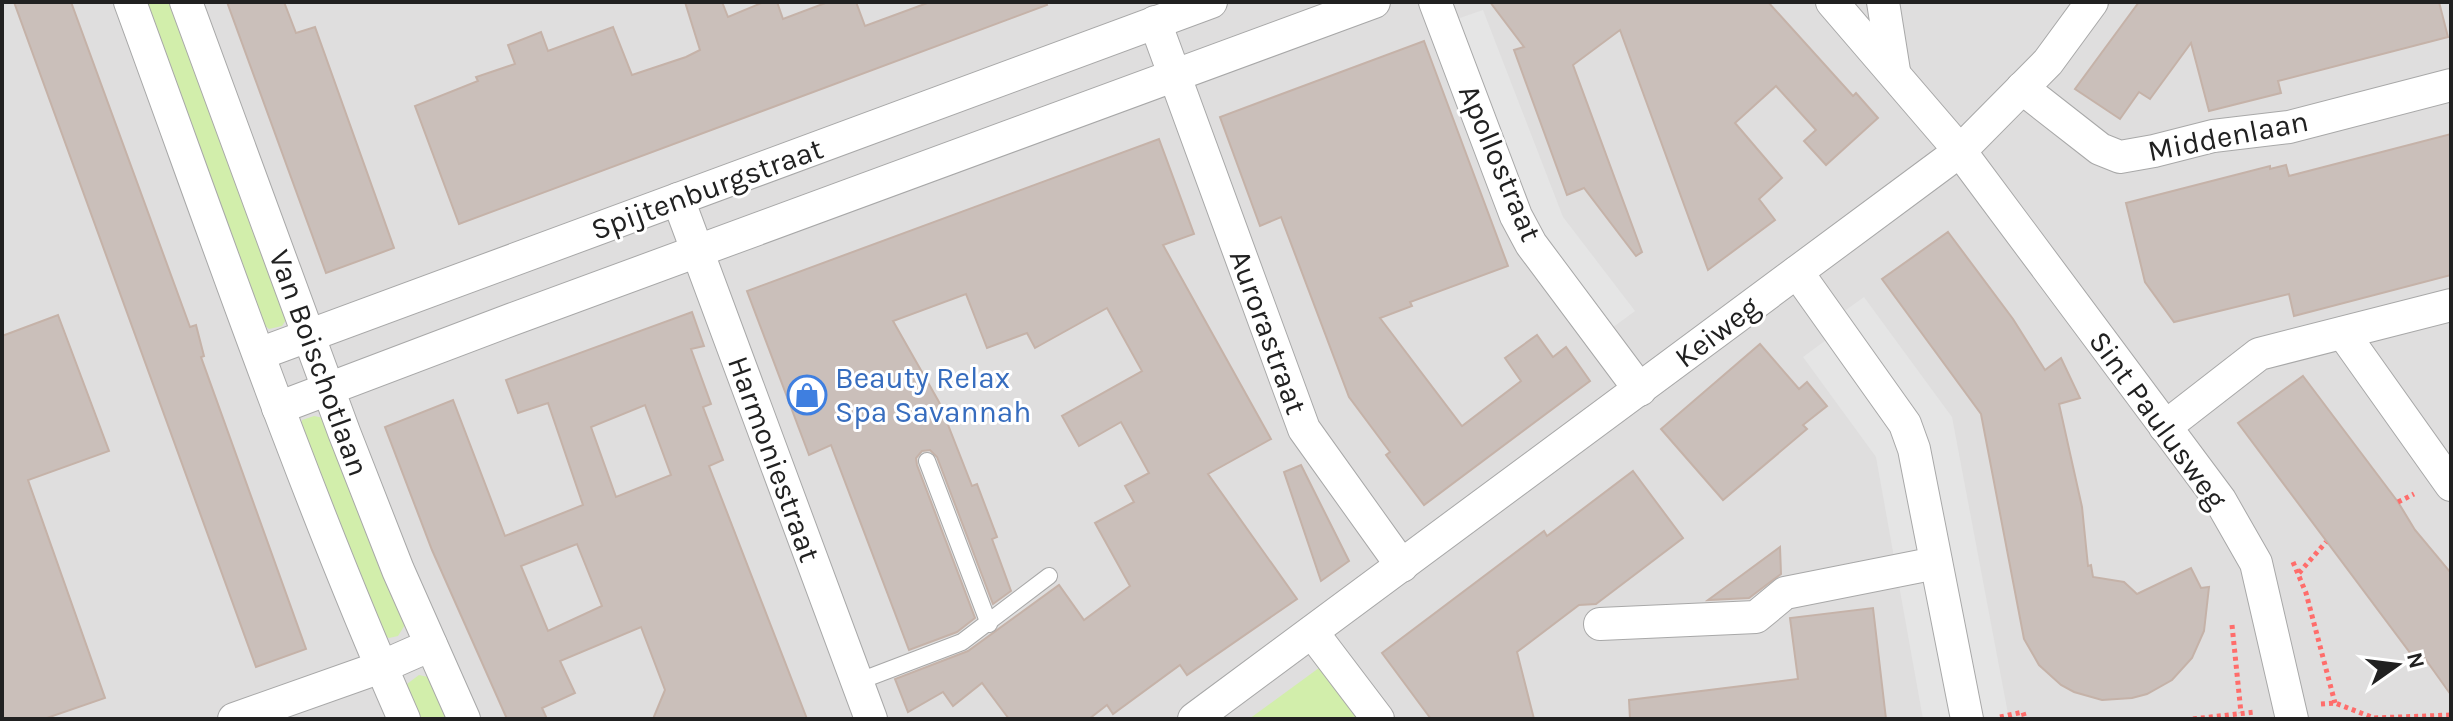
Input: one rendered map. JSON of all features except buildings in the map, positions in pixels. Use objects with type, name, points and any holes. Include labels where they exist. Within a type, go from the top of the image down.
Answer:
[{"type":"street","name":"Van Boischotlaan","points":[[130,2],[354,608],[404,719]]},
{"type":"street","name":"Van Boischotlaan","points":[[186,2],[398,570],[464,719]]},
{"type":"street","name":"Spijtenburgstraat","points":[[259,354],[1211,2]]},
{"type":"street","name":"Spijtenburgstraat","points":[[278,408],[1374,2]]},
{"type":"street","name":"Apollostraat","points":[[1435,2],[1516,216],[1531,244],[1640,390]]},
{"type":"street","name":"Sint Paulusweg","points":[[1832,2],[1960,151],[2220,500],[2256,563],[2291,713]]},
{"type":"street","points":[[1883,2],[1894,71]]},
{"type":"street","name":"Keiweg","points":[[1194,719],[1960,151],[2048,62],[2092,2]]},
{"type":"street","points":[[1155,22],[1173,77]]},
{"type":"street","name":"Aurorastraat","points":[[1173,77],[1304,429],[1402,566]]},
{"type":"street","name":"Middenlaan","points":[[2022,88],[2100,149],[2120,157],[2213,136],[2289,127],[2451,85]]},
{"type":"street","name":"Harmoniestraat","points":[[678,199],[871,719]]},
{"type":"street","points":[[1797,272],[1905,424],[1914,449],[1967,719]]},
{"type":"street","points":[[2165,427],[2259,354],[2451,305]]},
{"type":"street","points":[[2343,333],[2451,485]]},
{"type":"street","points":[[1600,624],[1756,617],[1785,593],[1936,563]]},
{"type":"street","points":[[1312,632],[1378,719]]},
{"type":"street","points":[[234,719],[381,667],[431,645]]},
{"type":"lane","points":[[927,461],[989,624]]},
{"type":"lane","points":[[857,682],[962,642],[1049,576]]},
{"type":"path","points":[[2299,573],[2326,542]]},
{"type":"path","points":[[2193,719],[2291,713],[2335,703],[2374,719],[2451,715]]},
{"type":"path","points":[[1992,719],[2023,712],[2025,719]]},
{"type":"shaded area","points":[[2,2],[2451,2],[2451,719],[2,719]]},
{"type":"shaded area","points":[[1483,10],[1563,217],[1635,311],[1612,328],[1534,224],[1457,19]]},
{"type":"shaded area","points":[[1864,297],[1952,417],[2009,719],[1923,719],[1876,457],[1803,357],[1826,340],[1818,330]]},
{"type":"green space","points":[[144,2],[173,2],[288,317],[282,326],[269,329],[262,323]]},
{"type":"green space","points":[[314,416],[324,418],[408,620],[398,636],[389,638],[377,633],[300,431],[302,420]]},
{"type":"green space","points":[[1323,665],[1365,719],[1249,719]]},
{"type":"green space","points":[[419,675],[428,677],[450,719],[416,719],[407,697],[407,684]]},
{"type":"place","name":"Beauty Relax Spa Savannah","points":[[807,395]]}]
